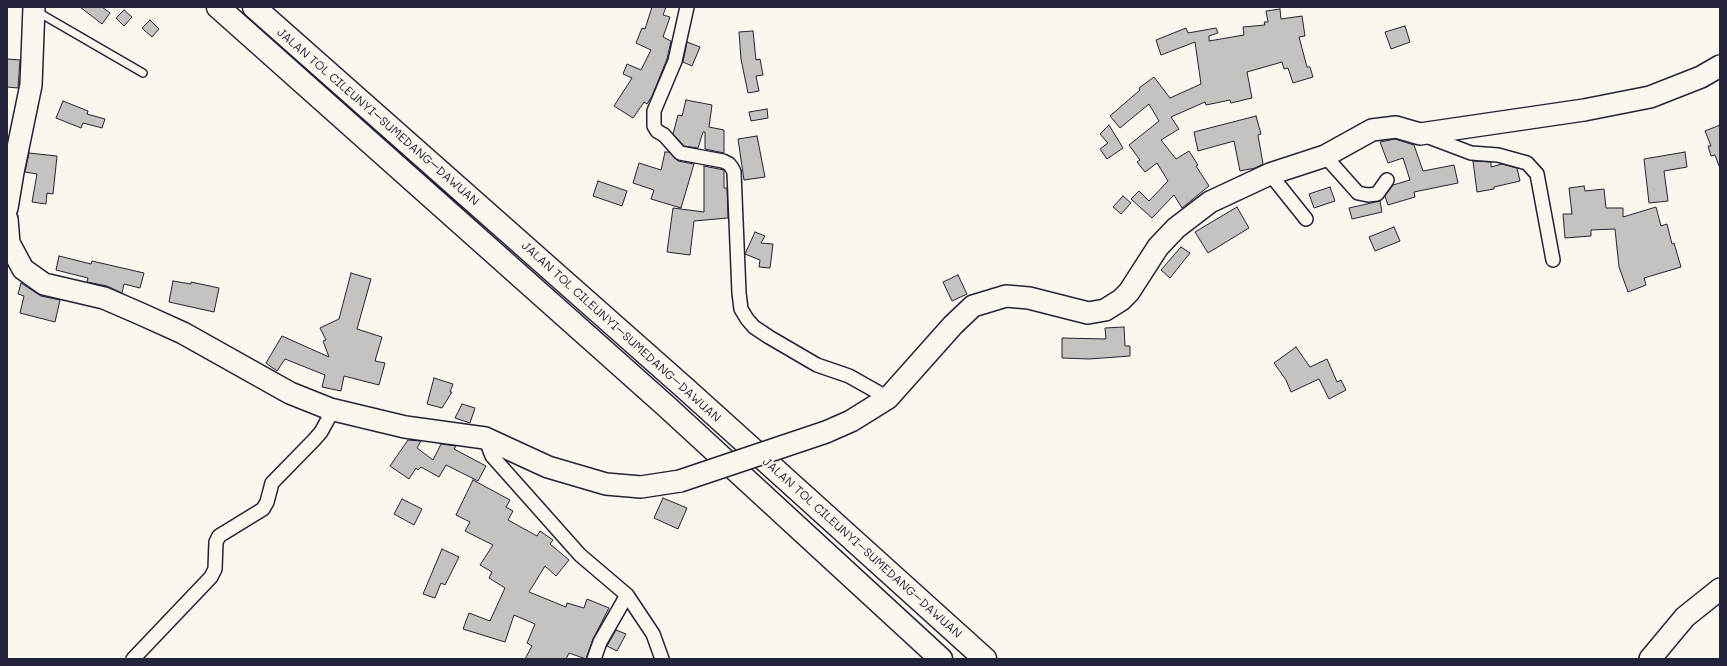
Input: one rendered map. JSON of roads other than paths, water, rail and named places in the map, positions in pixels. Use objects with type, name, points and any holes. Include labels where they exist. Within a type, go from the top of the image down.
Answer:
[{"type":"highway","name":"JALAN TOL CILEUNYI–SUMEDANG–DAWUAN","points":[[218,7],[666,406],[941,659]]},
{"type":"highway","name":"JALAN TOL CILEUNYI–SUMEDANG–DAWUAN","points":[[254,7],[688,390],[985,659]]},
{"type":"main road","points":[[7,208],[31,85],[34,8]]},
{"type":"main road","points":[[7,219],[9,243],[23,270],[44,284],[104,298],[141,314],[183,333],[290,393],[333,410],[405,426],[485,438],[548,467],[606,484],[641,487],[680,481],[826,432],[851,421],[888,398],[953,325],[972,306],[1006,296],[1029,298],[1088,313],[1105,310],[1121,300],[1129,292],[1158,247],[1176,228],[1210,202],[1270,174],[1325,156],[1372,130],[1396,127],[1420,134],[1584,110],[1650,97],[1701,78],[1720,66]]},
{"type":"main road","points":[[1650,659],[1685,617],[1720,589]]},
{"type":"street","points":[[687,7],[675,61],[654,111],[654,126],[657,131],[664,135],[680,153],[729,164],[734,172],[738,292],[741,309],[754,327],[768,337],[817,365],[849,376],[888,398]]},
{"type":"street","points":[[1420,134],[1471,153],[1498,155],[1527,163],[1537,174],[1553,260]]},
{"type":"street","points":[[1325,156],[1358,193],[1368,195],[1377,194],[1387,180]]},
{"type":"street","points":[[1270,174],[1306,219]]},
{"type":"street","points":[[133,659],[211,577],[215,569],[216,544],[219,536],[263,509],[267,502],[272,483],[321,432],[333,410]]},
{"type":"street","points":[[485,438],[492,456],[580,555],[627,595],[653,634],[662,659]]},
{"type":"street","points":[[594,659],[600,642],[627,595]]},
{"type":"lane","points":[[34,8],[143,73]]}]
